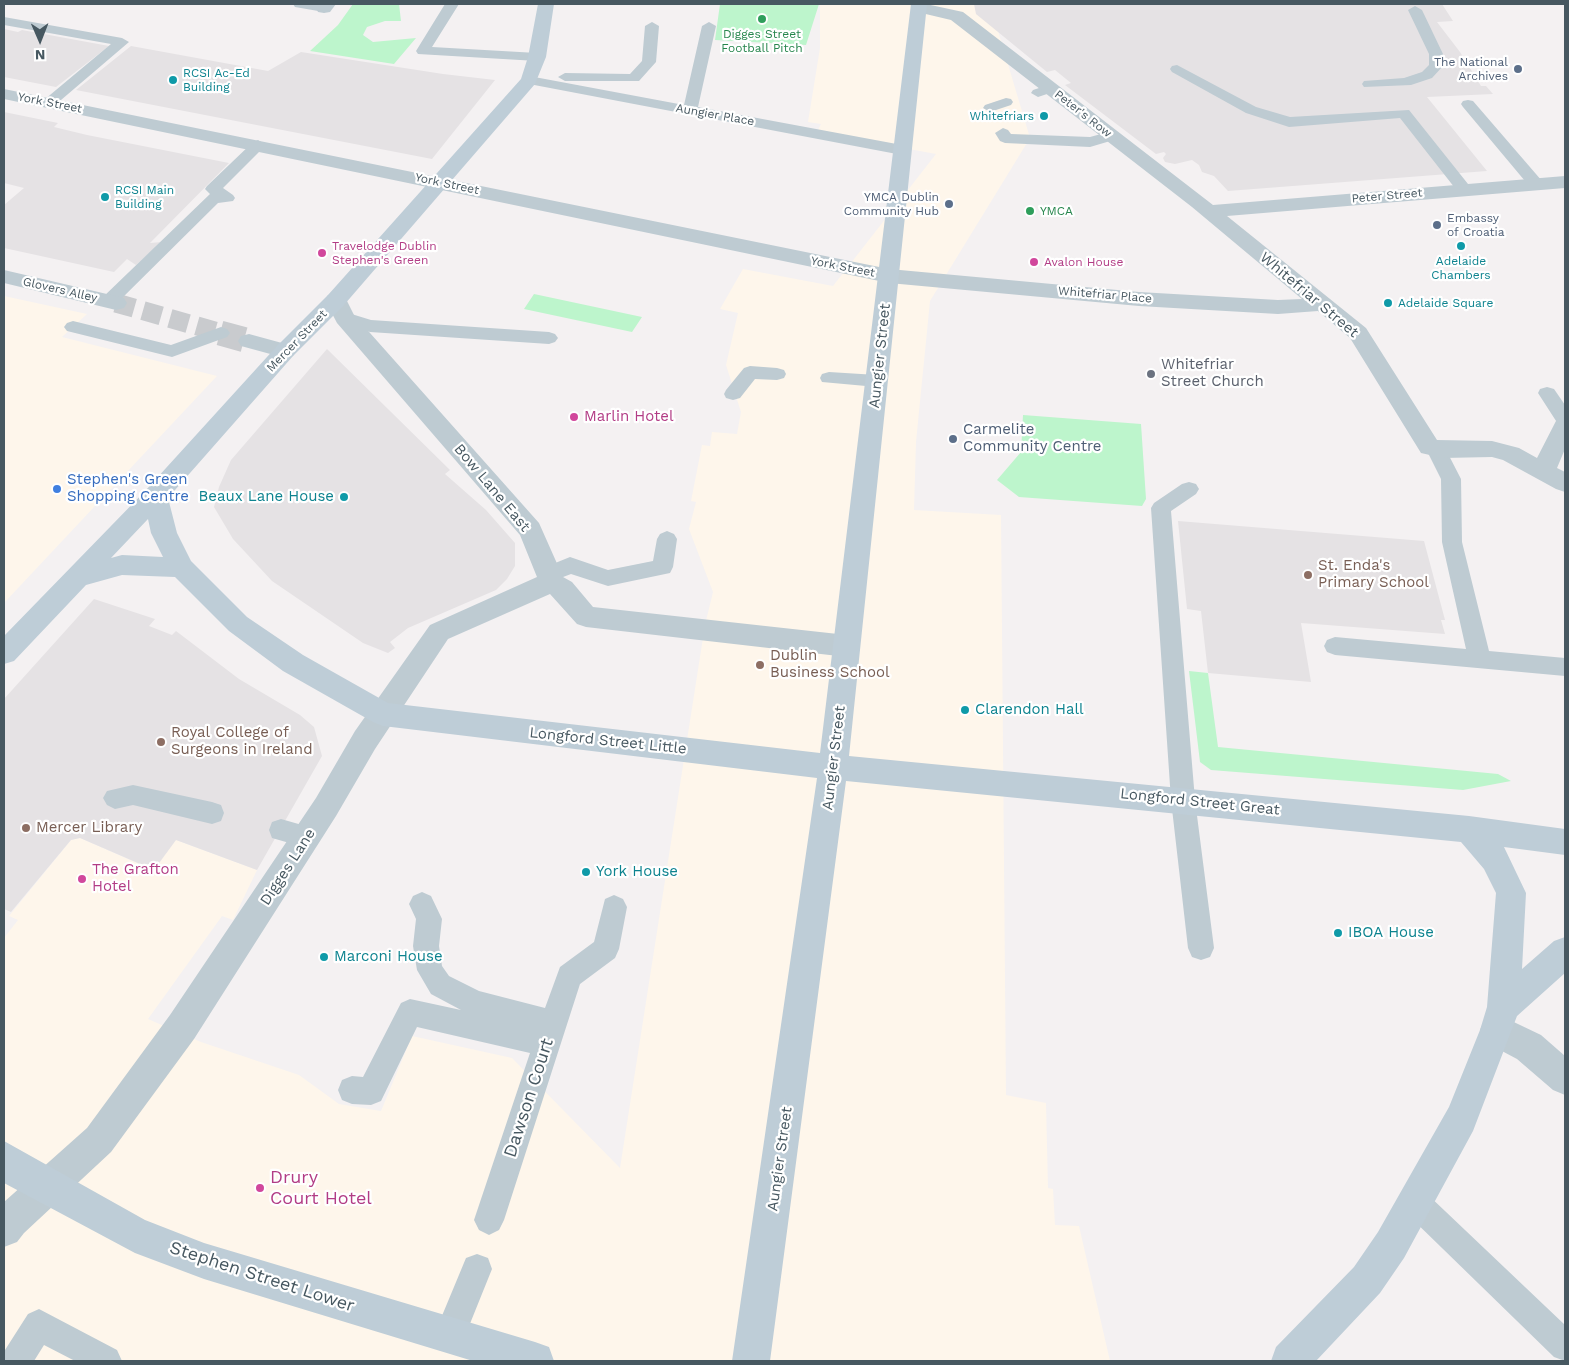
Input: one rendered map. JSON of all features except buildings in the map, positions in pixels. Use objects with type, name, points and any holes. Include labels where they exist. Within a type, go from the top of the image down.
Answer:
[{"type":"street","points":[[532,70],[546,4]]},
{"type":"street","name":"Peter's Row","points":[[919,6],[956,10],[1044,91],[1112,136],[1209,211]]},
{"type":"street","name":"Aungier Street","points":[[751,1361],[833,767],[919,6]]},
{"type":"street","name":"Mercer Street","points":[[4,652],[155,496],[286,351],[340,309],[439,182],[532,70]]},
{"type":"street","name":"York Street","points":[[4,94],[889,276]]},
{"type":"street","name":"Peter Street","points":[[1209,211],[1565,182]]},
{"type":"street","name":"Whitefriar Street","points":[[1209,211],[1358,333],[1425,443],[1436,449]]},
{"type":"street","name":"Whitefriar Place","points":[[889,276],[1139,298],[1278,307],[1322,304]]},
{"type":"street","name":"Glovers Alley","points":[[4,277],[112,302]]},
{"type":"street","name":"Bow Lane East","points":[[340,309],[530,530],[550,578],[563,589],[586,617],[847,646]]},
{"type":"street","points":[[249,341],[286,351]]},
{"type":"street","points":[[1543,471],[1565,425]]},
{"type":"street","points":[[1436,449],[1492,449],[1511,454],[1565,483]]},
{"type":"street","points":[[155,496],[164,533],[181,567],[238,624],[293,663],[383,714]]},
{"type":"street","points":[[75,578],[122,565],[181,567]]},
{"type":"street","name":"Digges Lane","points":[[4,1229],[10,1220],[48,1188],[99,1140],[182,1028],[294,833],[383,714],[440,632],[550,578]]},
{"type":"street","name":"Longford Street Little","points":[[383,714],[833,767]]},
{"type":"street","name":"Longford Street Great","points":[[833,767],[1469,829],[1565,842]]},
{"type":"street","points":[[1293,1360],[1367,1280],[1391,1245],[1461,1119],[1500,1018],[1510,892],[1495,860],[1469,829]]},
{"type":"street","points":[[1500,1018],[1565,952]]},
{"type":"street","points":[[1500,1018],[1565,1078]]},
{"type":"street","name":"Stephen Street Lower","points":[[4,1159],[17,1170],[48,1188],[135,1235],[204,1261],[535,1361]]},
{"type":"lane","points":[[300,4],[326,6]]},
{"type":"lane","points":[[452,4],[423,51],[557,76],[634,78],[649,62],[652,26]]},
{"type":"lane","points":[[1369,84],[1406,82],[1427,75],[1436,66],[1436,54],[1415,10]]},
{"type":"lane","points":[[4,21],[122,42],[49,103]]},
{"type":"lane","points":[[690,111],[704,53],[708,26]]},
{"type":"lane","points":[[1177,69],[1252,110],[1288,122],[1404,113],[1464,189]]},
{"type":"lane","name":"Aungier Place","points":[[532,70],[690,111],[902,150]]},
{"type":"lane","points":[[990,108],[1006,102]]},
{"type":"lane","points":[[1468,104],[1536,184]]},
{"type":"lane","points":[[1003,133],[1005,138],[1090,142],[1112,136]]},
{"type":"lane","points":[[112,302],[214,198],[227,198],[213,189],[258,145]]},
{"type":"lane","points":[[340,309],[370,326],[549,338]]},
{"type":"lane","points":[[73,327],[172,350],[221,333]]},
{"type":"lane","points":[[732,394],[750,372],[777,374]]},
{"type":"lane","points":[[829,378],[877,381]]},
{"type":"lane","points":[[1547,394],[1565,418]]},
{"type":"lane","points":[[1436,449],[1450,479],[1452,542],[1480,660]]},
{"type":"lane","points":[[1188,490],[1161,508],[1182,800],[1201,948]]},
{"type":"lane","points":[[550,578],[570,565],[608,578],[663,567],[667,539]]},
{"type":"lane","points":[[1335,646],[1565,668]]},
{"type":"lane","points":[[114,798],[134,795],[212,813]]},
{"type":"lane","points":[[422,904],[430,919],[426,946],[430,970],[440,985],[477,1004],[551,1033]]},
{"type":"lane","name":"Dawson Court","points":[[489,1220],[569,976],[606,949],[614,907]]},
{"type":"lane","points":[[352,1090],[371,1091],[410,1012],[551,1033]]},
{"type":"lane","points":[[1415,1202],[1565,1346]]},
{"type":"lane","points":[[450,1335],[477,1269]]},
{"type":"lane","points":[[16,1361],[39,1325],[106,1361]]},
{"type":"shaded area","points":[[820,4],[990,4],[1030,138],[930,301],[916,442],[914,510],[1001,515],[1006,1095],[1046,1103],[1048,1188],[1053,1189],[1055,1225],[1079,1226],[1110,1361],[4,1361],[4,938],[18,920],[9,916],[71,840],[80,838],[153,870],[176,840],[257,870],[233,920],[222,916],[148,1019],[201,1042],[299,1075],[339,1104],[381,1111],[412,1036],[512,1058],[620,1168],[705,625],[713,592],[689,529],[696,502],[691,501],[702,445],[710,446],[712,432],[737,434],[741,412],[726,365],[738,313],[720,309],[743,269],[833,286],[936,154],[817,132],[821,124],[808,122],[820,48]]},
{"type":"shaded area","points":[[974,4],[1442,4],[1453,21],[1437,22],[1460,52],[1481,86],[1486,86],[1493,94],[1427,97],[1487,171],[1228,191],[1214,176],[1202,172],[1199,165],[1192,160],[1175,164],[1165,162],[1163,158],[1166,154],[1164,152],[1156,154],[1065,85],[1071,83],[1055,70],[1047,72],[976,14]]},
{"type":"shaded area","points":[[4,29],[18,32],[22,30],[109,46],[56,87],[4,77]]},
{"type":"shaded area","points":[[131,46],[268,71],[301,52],[495,80],[432,159],[76,90]]},
{"type":"shaded area","name":"RCSI Main Building","points":[[4,112],[58,123],[54,127],[87,135],[229,163],[150,243],[162,242],[136,265],[127,259],[114,272],[4,248],[4,205],[24,188],[4,183]]},
{"type":"shaded area","name":"Stephen's Green Shopping Centre","points":[[4,296],[87,314],[62,337],[217,376],[4,603]]},
{"type":"shaded area","name":"Beaux Lane House","points":[[327,349],[450,470],[445,474],[486,510],[515,543],[515,566],[507,579],[496,590],[408,628],[390,642],[395,648],[388,653],[363,643],[272,581],[233,539],[214,507],[219,487],[231,460]]},
{"type":"shaded area","name":"St. Enda's Primary School","points":[[1178,521],[1424,541],[1445,620],[1441,620],[1445,634],[1301,623],[1311,682],[1208,673],[1201,611],[1187,609]]},
{"type":"shaded area","name":"Royal College of Surgeons in Ireland","points":[[94,599],[155,619],[149,626],[172,635],[176,631],[239,679],[300,715],[314,727],[322,756],[257,870],[176,840],[154,870],[80,838],[71,840],[11,912],[4,909],[4,699]]},
{"type":"green space","points":[[353,4],[399,4],[401,21],[385,21],[367,27],[363,35],[373,42],[416,38],[394,64],[310,51],[338,25]]},
{"type":"green space","name":"Digges Street Football Pitch","points":[[720,4],[819,4],[806,45],[715,40]]},
{"type":"green space","points":[[534,294],[642,317],[632,332],[524,309]]},
{"type":"green space","points":[[1023,415],[1141,424],[1146,499],[1142,506],[1019,497],[997,480],[1021,452]]},
{"type":"green space","points":[[1189,671],[1208,673],[1218,747],[1498,774],[1511,781],[1463,790],[1211,770],[1200,762]]},
{"type":"tunnel","points":[[116,303],[225,334]]},
{"type":"tunnel","points":[[220,333],[249,341]]},
{"type":"place","name":"Digges Street Football Pitch","points":[[762,19]]},
{"type":"place","name":"The National Archives","points":[[1518,69]]},
{"type":"place","name":"RCSI Ac-Ed Building","points":[[173,80]]},
{"type":"place","name":"Whitefriars","points":[[1044,116]]},
{"type":"place","name":"RCSI Main Building","points":[[105,197]]},
{"type":"place","name":"YMCA Dublin Community Hub","points":[[949,204]]},
{"type":"place","name":"YMCA","points":[[1030,211]]},
{"type":"place","name":"Embassy of Croatia","points":[[1437,225]]},
{"type":"place","name":"Adelaide Chambers","points":[[1461,246]]},
{"type":"place","name":"Travelodge Dublin Stephen's Green","points":[[322,253]]},
{"type":"place","name":"Avalon House","points":[[1034,262]]},
{"type":"place","name":"Adelaide Square","points":[[1388,303]]},
{"type":"place","name":"Whitefriar Street Church","points":[[1151,374]]},
{"type":"place","name":"Marlin Hotel","points":[[574,417]]},
{"type":"place","name":"Carmelite Community Centre","points":[[953,439]]},
{"type":"place","name":"Stephen's Green Shopping Centre","points":[[57,489]]},
{"type":"place","name":"Beaux Lane House","points":[[344,497]]},
{"type":"place","name":"St. Enda's Primary School","points":[[1308,575]]},
{"type":"place","name":"Dublin Business School","points":[[760,665]]},
{"type":"place","name":"Clarendon Hall","points":[[965,710]]},
{"type":"place","name":"Royal College of Surgeons in Ireland","points":[[161,742]]},
{"type":"place","name":"Mercer Library","points":[[26,828]]},
{"type":"place","name":"York House","points":[[586,872]]},
{"type":"place","name":"The Grafton Hotel","points":[[82,879]]},
{"type":"place","name":"IBOA House","points":[[1338,933]]},
{"type":"place","name":"Marconi House","points":[[324,957]]},
{"type":"place","name":"Drury Court Hotel","points":[[260,1188]]}]
